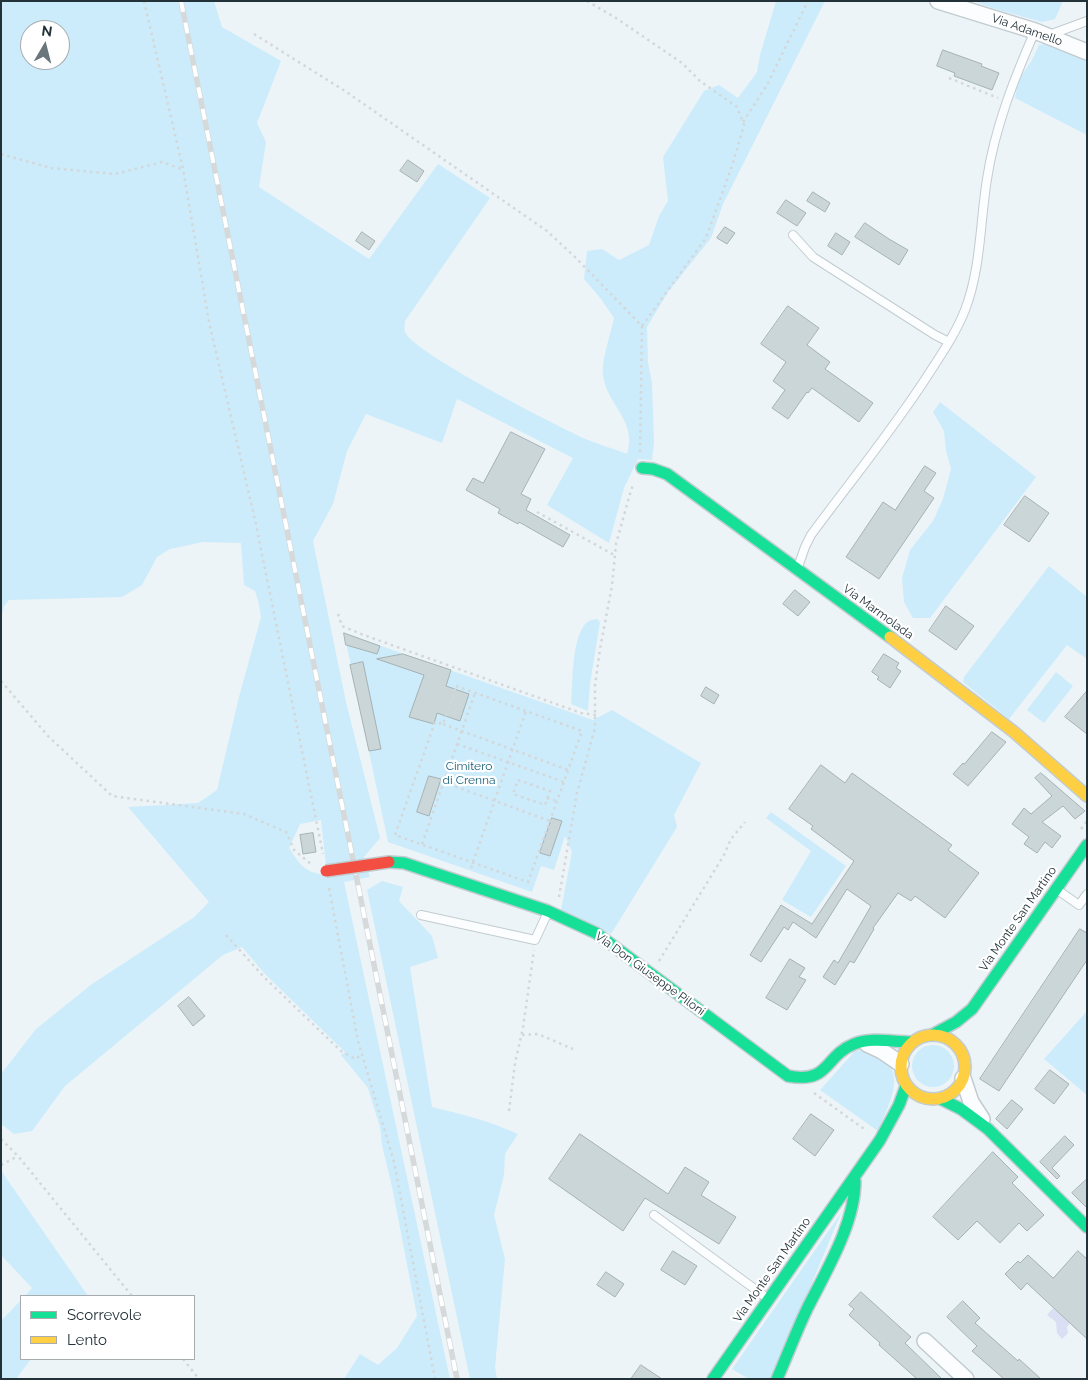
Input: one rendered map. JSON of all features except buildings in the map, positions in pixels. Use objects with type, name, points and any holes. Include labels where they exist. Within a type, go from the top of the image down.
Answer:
[{"type":"street","name":"Via Adamello","points":[[938,1],[1041,34],[1087,52]]},
{"type":"street","name":"Via Marmolada","points":[[642,468],[653,469],[667,474],[797,569],[1014,732],[1087,796]]},
{"type":"street","name":"Via Monte San Martino","points":[[932,1035],[956,1022],[972,1009],[1087,845]]},
{"type":"street","name":"Via Don Giuseppe Piloni","points":[[326,871],[388,862],[404,863],[551,913],[596,933],[788,1076],[805,1078]]},
{"type":"street","name":"Via Monte San Martino","points":[[963,1055],[965,1035],[972,1009]]},
{"type":"street","points":[[932,1035],[942,1036],[950,1040],[958,1046],[963,1055],[965,1070],[958,1088],[950,1095],[941,1099],[927,1099],[919,1096],[906,1086],[902,1076],[902,1056],[912,1042],[921,1037],[932,1035]]},
{"type":"street","points":[[805,1078],[822,1071],[841,1051],[856,1042],[912,1042]]},
{"type":"street","points":[[864,1042],[901,1064]]},
{"type":"street","points":[[963,1078],[971,1102],[988,1129]]},
{"type":"street","name":"Via Monte San Martino","points":[[713,1379],[880,1140],[899,1105],[906,1086]]},
{"type":"street","name":"Via Monte San Martino","points":[[880,1140],[912,1107],[927,1099]]},
{"type":"street","points":[[941,1099],[960,1109],[988,1129],[1087,1227]]},
{"type":"street","points":[[777,1379],[801,1322],[836,1248],[850,1211],[856,1188],[854,1178]]},
{"type":"street","points":[[924,1341],[966,1379]]},
{"type":"lane","points":[[797,569],[804,547],[811,535],[909,404],[949,342],[965,311],[972,288],[987,178],[1014,79],[1041,34],[1087,21]]},
{"type":"lane","points":[[793,235],[813,257],[949,342]]},
{"type":"lane","points":[[1056,889],[1080,905],[1087,894]]},
{"type":"lane","points":[[421,915],[535,940],[551,913]]},
{"type":"lane","points":[[654,1215],[768,1299]]},
{"type":"path","points":[[144,1],[183,170],[209,322],[255,520],[326,871],[358,1041],[394,1162],[435,1379]]},
{"type":"path","points":[[551,913],[559,900],[577,793],[595,728],[595,686],[612,586],[616,544],[631,490],[642,468],[640,462],[642,326],[706,238],[732,166],[744,125],[737,107],[700,81],[682,63],[616,18],[587,1]]},
{"type":"path","points":[[743,122],[767,85],[808,1]]},
{"type":"path","points":[[254,34],[345,91],[547,231],[642,326]]},
{"type":"path","points":[[949,78],[1007,102]]},
{"type":"path","points":[[1,154],[51,168],[115,174],[162,162],[183,170]]},
{"type":"path","points":[[537,512],[615,555]]},
{"type":"path","points":[[338,614],[342,626],[361,634],[581,713],[596,715]]},
{"type":"path","points":[[1,681],[48,736],[112,796],[244,814],[286,832],[294,850],[308,862],[326,871]]},
{"type":"path","points":[[442,724],[456,686],[582,731],[528,882],[395,835],[435,722],[568,770]]},
{"type":"path","points":[[422,844],[475,693]]},
{"type":"path","points":[[466,883],[526,711]]},
{"type":"path","points":[[457,744],[564,782]]},
{"type":"path","points":[[518,780],[550,791],[547,798],[544,805],[513,794],[518,780]]},
{"type":"path","points":[[443,782],[550,821]]},
{"type":"path","points":[[547,798],[557,801]]},
{"type":"path","points":[[1078,834],[1087,821]]},
{"type":"path","points":[[651,974],[724,855],[731,839],[745,822]]},
{"type":"path","points":[[226,935],[264,977],[340,1051],[355,1059],[362,1055]]},
{"type":"path","points":[[509,1111],[515,1063],[522,1036],[535,940]]},
{"type":"path","points":[[522,1036],[538,1034],[573,1050]]},
{"type":"path","points":[[805,1078],[813,1092],[880,1140]]},
{"type":"path","points":[[1,1139],[18,1156],[131,1295]]},
{"type":"path","points":[[1,1165],[18,1156]]},
{"type":"path","points":[[184,1360],[199,1379]]},
{"type":"green space","points":[[1,1],[214,1],[222,27],[281,61],[257,123],[266,142],[259,187],[369,259],[438,164],[490,198],[405,321],[405,332],[414,342],[432,355],[486,388],[581,437],[627,454],[629,442],[625,422],[605,385],[603,375],[605,355],[614,318],[584,279],[587,251],[602,249],[619,260],[649,245],[659,216],[668,201],[663,157],[704,91],[719,85],[738,98],[757,72],[776,1],[825,1],[723,204],[711,238],[668,292],[647,327],[648,363],[652,382],[654,443],[652,460],[638,459],[624,488],[609,543],[547,505],[573,458],[457,399],[442,443],[366,414],[347,451],[333,504],[313,541],[346,702],[380,838],[364,857],[370,877],[344,882],[450,1379],[344,1379],[360,1354],[378,1365],[397,1348],[417,1316],[380,1127],[368,1088],[341,1055],[345,1052],[264,973],[242,947],[223,955],[65,1086],[32,1131],[14,1134],[1,1124],[1,1074],[36,1029],[92,984],[193,918],[209,902],[128,807],[198,803],[217,790],[239,697],[261,617],[255,591],[244,585],[241,543],[203,542],[170,549],[157,557],[142,585],[122,597],[9,600],[4,606],[1,619]],"holes":[[[321,820],[327,875],[308,870],[297,860],[289,848],[300,824]]]},
{"type":"green space","points":[[1063,1],[1055,19],[1042,22],[976,2]]},
{"type":"green space","points":[[1051,43],[1087,59],[1087,135],[1015,98],[1018,81],[1032,60],[1039,45]]},
{"type":"green space","points":[[940,402],[1036,477],[930,618],[913,618],[904,602],[902,578],[910,550],[933,521],[943,499],[951,469],[946,451],[944,431],[933,412]]},
{"type":"green space","points":[[1049,566],[1087,597],[1087,659],[1067,645],[1009,719],[963,682],[964,677]]},
{"type":"green space","points":[[597,619],[600,622],[590,684],[588,711],[571,704],[575,650],[581,630],[587,622]]},
{"type":"green space","name":"Cimitero di Crenna","points":[[344,633],[593,720],[612,710],[701,763],[674,815],[677,827],[611,934],[561,910],[572,852],[565,836],[554,870],[541,866],[532,892],[388,842]]},
{"type":"green space","points":[[1056,672],[1073,686],[1044,723],[1027,710]]},
{"type":"green space","points":[[771,812],[846,866],[811,917],[782,900],[811,851],[766,818]]},
{"type":"green space","points":[[382,881],[403,887],[399,901],[432,936],[438,958],[410,967],[432,1107],[465,1115],[518,1134],[505,1154],[504,1175],[494,1215],[505,1259],[495,1367],[497,1379],[470,1379],[367,890]]},
{"type":"green space","points":[[1087,1011],[1087,1095],[1044,1059]]},
{"type":"green space","points":[[937,1045],[945,1048],[951,1054],[954,1066],[951,1078],[945,1084],[929,1087],[921,1084],[915,1078],[912,1062],[915,1054],[921,1048]]},
{"type":"green space","points":[[870,1050],[889,1064],[894,1080],[894,1089],[878,1131],[820,1090],[855,1051]]},
{"type":"green space","points":[[2,1172],[87,1295],[26,1295],[32,1288],[1,1255]]},
{"type":"green space","points":[[841,1213],[772,1379],[749,1379],[732,1369]]},
{"type":"green space","points":[[20,1301],[20,1360],[30,1360],[16,1379],[1,1379],[1,1321]]},
{"type":"shaded area","points":[[1053,1308],[1070,1323],[1067,1327],[1068,1333],[1062,1339],[1057,1333],[1056,1322],[1047,1315]]},
{"type":"railway","points":[[181,1],[457,1379]]},
{"type":"traffic: fast","points":[[642,468],[653,469],[667,474],[890,637]]},
{"type":"traffic: fast","points":[[932,1035],[956,1022],[972,1009],[1087,845]]},
{"type":"traffic: fast","points":[[389,862],[404,863],[548,911],[596,933],[788,1076],[802,1077],[819,1073],[844,1049],[861,1042],[875,1040],[912,1042]]},
{"type":"traffic: fast","points":[[713,1379],[880,1140],[899,1105],[906,1086]]},
{"type":"traffic: fast","points":[[941,1099],[961,1109],[988,1129],[1087,1227]]},
{"type":"traffic: fast","points":[[777,1379],[803,1318],[831,1263],[845,1230],[854,1197],[855,1181]]},
{"type":"traffic: slow","points":[[890,637],[1014,732],[1087,796]]},
{"type":"traffic: slow","points":[[927,1035],[939,1035],[956,1044],[963,1055],[965,1067],[963,1079],[956,1090],[939,1099],[927,1099],[915,1094],[906,1085],[901,1073],[901,1061],[906,1049],[915,1040],[927,1035]]},
{"type":"traffic: jam","points":[[326,871],[389,862]]}]
